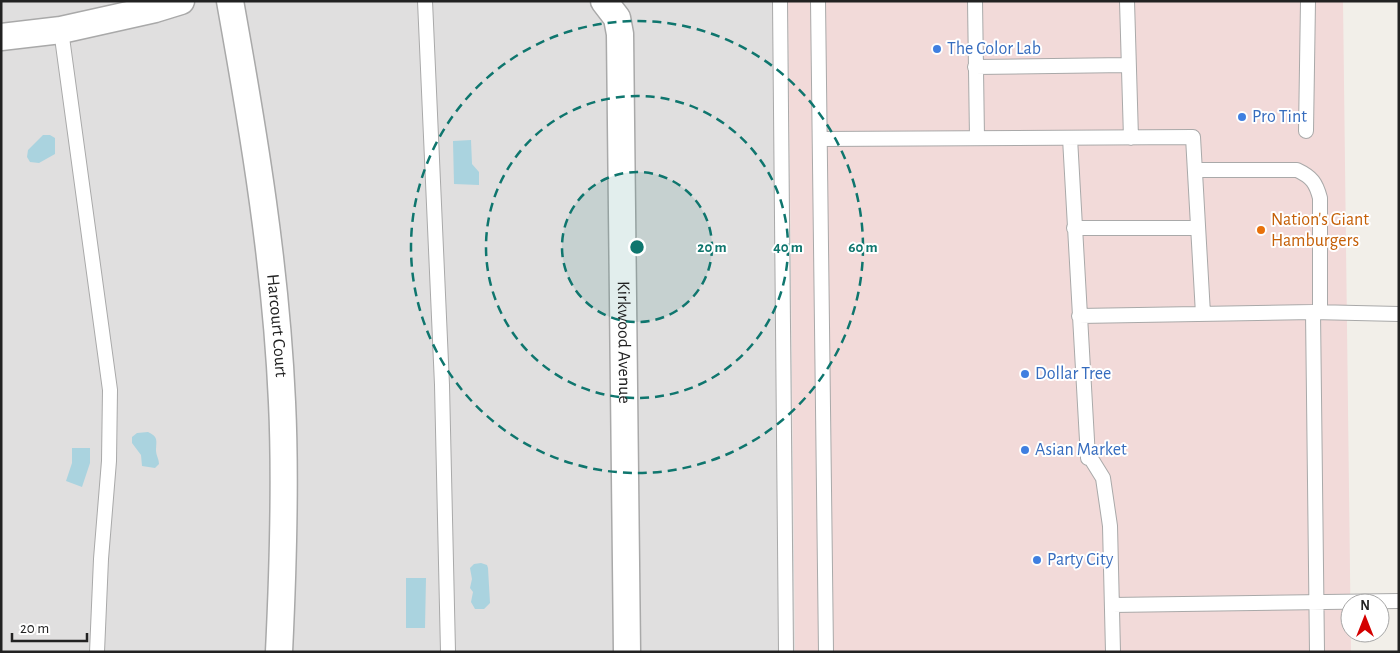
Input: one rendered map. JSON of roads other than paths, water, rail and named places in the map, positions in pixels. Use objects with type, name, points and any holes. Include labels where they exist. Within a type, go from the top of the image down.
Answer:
[{"type":"street","points":[[1,37],[61,30],[181,1]]},
{"type":"street","name":"Harcourt Court","points":[[230,1],[262,190],[273,282],[280,366],[284,544],[280,652]]},
{"type":"street","name":"Kirkwood Avenue","points":[[606,3],[617,18],[620,34],[626,652]]},
{"type":"lane","points":[[425,1],[442,385],[448,652]]},
{"type":"lane","points":[[780,1],[786,652]]},
{"type":"lane","points":[[818,1],[826,652]]},
{"type":"lane","points":[[975,1],[977,138]]},
{"type":"lane","points":[[1126,1],[1131,138]]},
{"type":"lane","points":[[1306,132],[1308,1]]},
{"type":"lane","points":[[61,30],[110,390],[109,461],[100,559],[97,652]]},
{"type":"lane","points":[[975,67],[1127,65]]},
{"type":"lane","points":[[820,139],[1193,137],[1203,314]]},
{"type":"lane","points":[[1070,138],[1079,316],[1089,457],[1103,478],[1110,526],[1114,652]]},
{"type":"lane","points":[[1195,170],[1297,170],[1310,176],[1316,185],[1320,198],[1317,312],[1317,652]]},
{"type":"lane","points":[[1074,228],[1198,228]]},
{"type":"lane","points":[[1079,316],[1317,312],[1399,314]]},
{"type":"lane","points":[[1112,605],[1399,600]]},
{"type":"water","points":[[43,135],[50,135],[55,138],[55,154],[39,163],[30,162],[27,157],[28,150]]},
{"type":"water","points":[[471,140],[472,164],[479,172],[479,185],[454,184],[453,141]]},
{"type":"water","points":[[148,432],[156,440],[156,453],[159,464],[155,468],[142,466],[141,455],[132,443],[132,437],[137,433]]},
{"type":"water","points":[[72,448],[90,448],[90,463],[82,487],[66,481],[72,463]]},
{"type":"water","points":[[481,563],[487,565],[488,568],[490,603],[484,609],[475,609],[471,602],[473,592],[470,588],[472,579],[470,568],[474,564]]},
{"type":"water","points":[[406,578],[426,578],[425,628],[406,628]]},
{"type":"place","name":"The Color Lab","points":[[937,49]]},
{"type":"place","name":"Pro Tint","points":[[1242,117]]},
{"type":"place","name":"Nation's Giant Hamburgers","points":[[1261,230]]},
{"type":"place","name":"Dollar Tree","points":[[1025,374]]},
{"type":"place","name":"Asian Market","points":[[1025,450]]},
{"type":"place","name":"Party City","points":[[1037,560]]}]
